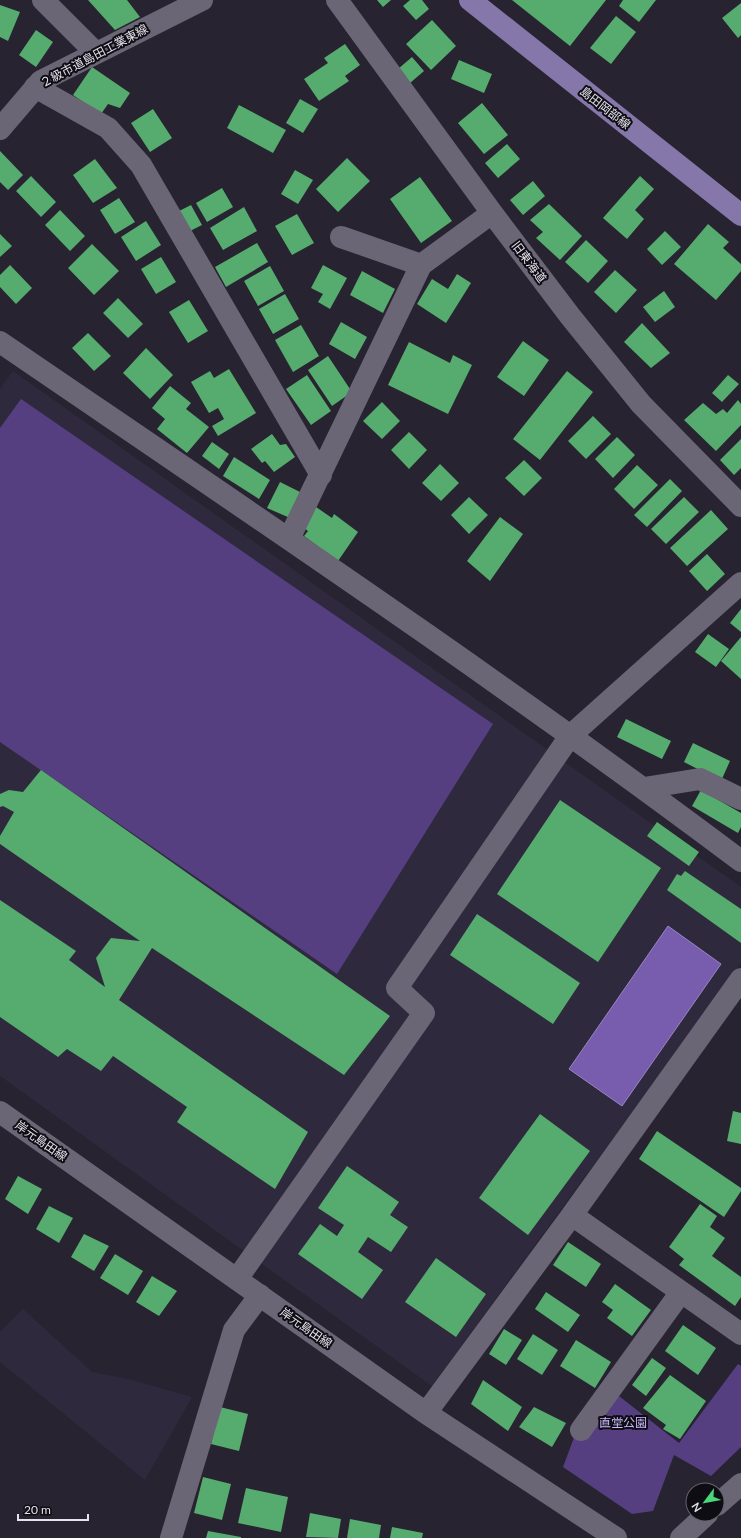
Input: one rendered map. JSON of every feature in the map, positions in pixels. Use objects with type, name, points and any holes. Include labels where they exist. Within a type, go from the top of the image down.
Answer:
[{"type":"main road","name":"島田岡部線","points":[[470,0],[741,215]]},
{"type":"street","points":[[43,0],[96,54]]},
{"type":"street","name":"２級市道島田工業東線","points":[[0,129],[41,81],[202,0]]},
{"type":"street","name":"旧東海道","points":[[336,0],[492,213],[570,316],[641,404],[741,506]]},
{"type":"street","points":[[35,87],[108,128],[141,165],[321,475]]},
{"type":"street","points":[[289,539],[421,265],[492,213]]},
{"type":"street","points":[[342,237],[421,265]]},
{"type":"street","points":[[0,342],[289,539],[644,788],[741,861]]},
{"type":"street","points":[[237,1279],[424,1013],[397,988],[570,736],[741,583]]},
{"type":"street","points":[[644,788],[700,779],[741,799]]},
{"type":"street","points":[[426,1413],[572,1215],[741,979]]},
{"type":"street","name":"岸元島田線","points":[[0,1112],[426,1413],[616,1538]]},
{"type":"street","points":[[572,1215],[681,1292],[739,1328]]},
{"type":"street","points":[[581,1430],[681,1292]]},
{"type":"street","points":[[171,1538],[234,1330],[260,1295]]},
{"type":"street","points":[[725,1498],[741,1484]]},
{"type":"street","points":[[681,1538],[698,1522]]},
{"type":"shaded area","points":[[13,371],[741,887],[741,963],[432,1386],[0,1076],[0,389]]},
{"type":"shaded area","points":[[668,926],[721,964],[622,1106],[569,1069]]},
{"type":"shaded area","points":[[23,1309],[92,1372],[128,1379],[192,1397],[145,1480],[0,1362],[0,1332]]},
{"type":"green space","points":[[21,399],[493,724],[337,974],[0,742],[0,428]]},
{"type":"green space","name":"直堂公園","points":[[738,1364],[741,1366],[741,1447],[711,1476],[674,1455],[653,1511],[632,1514],[563,1467],[576,1432],[619,1396],[679,1443]]},
{"type":"building","points":[[88,0],[127,0],[140,17],[115,30]]},
{"type":"building","points":[[377,0],[391,0],[383,7]]},
{"type":"building","points":[[410,0],[422,0],[429,9],[416,20],[403,6]]},
{"type":"building","points":[[512,0],[606,0],[570,46]]},
{"type":"building","points":[[623,0],[656,0],[639,22],[619,6]]},
{"type":"building","points":[[741,3],[741,35],[738,38],[722,18]]},
{"type":"building","points":[[0,5],[20,12],[8,41],[0,37]]},
{"type":"building","points":[[616,16],[636,32],[611,64],[590,48]]},
{"type":"building","points":[[432,20],[456,46],[431,70],[406,44]]},
{"type":"building","points":[[36,30],[53,42],[36,67],[19,55]]},
{"type":"building","points":[[345,44],[360,65],[345,76],[349,81],[319,101],[304,79],[328,63],[324,58]]},
{"type":"building","points":[[412,57],[424,71],[410,83],[398,69]]},
{"type":"building","points":[[459,60],[492,74],[484,93],[451,79]]},
{"type":"building","points":[[92,67],[130,93],[120,108],[108,104],[101,114],[73,95]]},
{"type":"building","points":[[300,99],[318,109],[303,133],[286,123]]},
{"type":"building","points":[[482,103],[508,135],[484,154],[458,123]]},
{"type":"building","points":[[239,105],[286,130],[273,153],[227,128]]},
{"type":"building","points":[[153,109],[172,138],[150,152],[131,123]]},
{"type":"building","points":[[507,144],[520,159],[498,178],[485,163]]},
{"type":"building","points":[[0,151],[23,175],[8,190],[0,182]]},
{"type":"building","points":[[347,158],[370,181],[338,212],[316,189]]},
{"type":"building","points":[[95,159],[117,188],[93,203],[73,175]]},
{"type":"building","points":[[295,170],[313,180],[298,204],[281,194]]},
{"type":"building","points":[[31,176],[56,202],[41,217],[16,191]]},
{"type":"building","points":[[640,176],[654,189],[635,210],[644,219],[627,239],[603,218]]},
{"type":"building","points":[[420,177],[452,221],[421,243],[390,199]]},
{"type":"building","points":[[533,181],[545,196],[523,215],[510,200]]},
{"type":"building","points":[[222,188],[233,207],[207,222],[196,203]]},
{"type":"building","points":[[119,198],[135,222],[115,234],[100,210]]},
{"type":"building","points":[[549,204],[582,236],[560,260],[536,238],[543,232],[530,220]]},
{"type":"building","points":[[191,205],[202,225],[188,232],[177,212]]},
{"type":"building","points":[[244,207],[257,231],[223,250],[210,228]]},
{"type":"building","points":[[60,210],[85,236],[70,251],[45,225]]},
{"type":"building","points":[[297,214],[314,243],[292,255],[275,226]]},
{"type":"building","points":[[146,221],[161,245],[136,261],[121,237]]},
{"type":"building","points":[[708,224],[729,242],[723,248],[741,264],[741,271],[716,300],[674,264]]},
{"type":"building","points":[[665,231],[681,247],[662,265],[647,249]]},
{"type":"building","points":[[0,234],[12,246],[0,257]]},
{"type":"building","points":[[586,240],[608,261],[588,283],[565,262]]},
{"type":"building","points":[[257,243],[268,262],[226,287],[215,267]]},
{"type":"building","points":[[92,244],[119,271],[94,295],[68,268]]},
{"type":"building","points":[[161,257],[176,282],[156,294],[141,269]]},
{"type":"building","points":[[10,265],[32,288],[16,304],[0,287],[0,275]]},
{"type":"building","points":[[323,265],[347,278],[330,309],[318,302],[323,294],[311,288]]},
{"type":"building","points":[[270,266],[284,291],[258,306],[244,281]]},
{"type":"building","points":[[615,270],[637,290],[616,313],[594,292]]},
{"type":"building","points":[[362,271],[395,289],[383,313],[350,295]]},
{"type":"building","points":[[457,274],[471,283],[446,323],[417,304],[432,279],[448,289]]},
{"type":"building","points":[[664,291],[675,307],[655,322],[643,307]]},
{"type":"building","points":[[285,294],[299,319],[273,334],[259,309]]},
{"type":"building","points":[[118,298],[143,324],[128,338],[103,313]]},
{"type":"building","points":[[189,300],[208,331],[188,343],[169,312]]},
{"type":"building","points":[[341,322],[367,337],[355,359],[329,344]]},
{"type":"building","points":[[642,323],[670,353],[651,368],[624,342]]},
{"type":"building","points":[[301,325],[319,356],[293,372],[275,340]]},
{"type":"building","points":[[88,333],[111,356],[94,371],[72,348]]},
{"type":"building","points":[[523,341],[549,360],[524,396],[497,377]]},
{"type":"building","points":[[409,342],[450,363],[453,355],[472,365],[448,414],[388,385]]},
{"type":"building","points":[[146,348],[173,375],[150,399],[123,373]]},
{"type":"building","points":[[328,356],[352,392],[332,406],[308,370]]},
{"type":"building","points":[[229,369],[256,413],[218,436],[212,426],[224,419],[218,408],[209,413],[191,382],[210,371],[214,378]]},
{"type":"building","points":[[567,371],[593,392],[540,460],[513,439]]},
{"type":"building","points":[[307,375],[331,411],[311,425],[286,389]]},
{"type":"building","points":[[728,375],[739,384],[722,402],[712,393]]},
{"type":"building","points":[[170,386],[191,403],[186,409],[209,427],[187,453],[157,429],[165,419],[152,408]]},
{"type":"building","points":[[738,400],[741,404],[741,425],[716,451],[684,420],[703,403],[716,414],[723,409],[727,413]]},
{"type":"building","points":[[382,402],[400,421],[382,439],[363,421]]},
{"type":"building","points":[[593,416],[611,434],[586,459],[568,441]]},
{"type":"building","points":[[409,432],[427,450],[409,469],[391,450]]},
{"type":"building","points":[[272,434],[280,445],[286,444],[295,457],[274,472],[265,461],[262,463],[251,449]]},
{"type":"building","points":[[617,437],[635,455],[613,478],[595,459]]},
{"type":"building","points":[[741,439],[741,468],[734,475],[720,460]]},
{"type":"building","points":[[212,442],[229,454],[219,469],[202,456]]},
{"type":"building","points":[[234,457],[270,480],[259,499],[223,476]]},
{"type":"building","points":[[524,460],[542,478],[524,496],[505,478]]},
{"type":"building","points":[[440,464],[459,483],[441,501],[422,483]]},
{"type":"building","points":[[637,465],[658,485],[634,509],[614,489]]},
{"type":"building","points":[[670,479],[682,491],[647,527],[634,515]]},
{"type":"building","points":[[280,482],[302,493],[290,518],[267,508]]},
{"type":"building","points":[[469,497],[488,515],[469,534],[451,515]]},
{"type":"building","points":[[684,497],[699,512],[666,544],[651,529]]},
{"type":"building","points":[[316,507],[332,518],[334,514],[358,532],[338,561],[304,536],[308,531],[303,527]]},
{"type":"building","points":[[711,510],[728,529],[687,566],[670,548]]},
{"type":"building","points":[[500,517],[523,534],[490,581],[467,561]]},
{"type":"building","points":[[707,554],[725,574],[707,591],[689,571]]},
{"type":"building","points":[[741,609],[741,632],[730,623]]},
{"type":"building","points":[[708,634],[729,649],[716,667],[695,652]]},
{"type":"building","points":[[741,637],[741,679],[721,661]]},
{"type":"building","points":[[626,719],[671,741],[662,759],[617,737]]},
{"type":"building","points":[[693,743],[730,761],[721,781],[684,762]]},
{"type":"building","points":[[41,770],[390,1016],[344,1075],[152,948],[119,1000],[308,1132],[275,1189],[177,1122],[187,1107],[113,1056],[101,1071],[67,1049],[58,1057],[0,1017],[0,900],[76,951],[69,960],[105,987],[96,958],[111,938],[140,941],[0,844],[0,836],[14,812],[3,806],[0,807],[0,794],[9,790],[23,792]]},
{"type":"building","points":[[701,790],[741,813],[741,827],[738,833],[692,806]]},
{"type":"building","points":[[560,800],[661,868],[598,962],[497,894]]},
{"type":"building","points":[[657,822],[699,852],[689,866],[647,836]]},
{"type":"building","points":[[685,871],[741,909],[741,943],[667,890],[677,874],[681,876]]},
{"type":"building","points":[[477,914],[580,983],[553,1024],[450,955]]},
{"type":"building","points":[[733,1111],[741,1113],[741,1144],[727,1141]]},
{"type":"building","points":[[540,1114],[590,1151],[528,1235],[479,1198]]},
{"type":"building","points":[[657,1131],[741,1188],[741,1191],[724,1217],[639,1159]]},
{"type":"building","points":[[347,1166],[399,1202],[390,1215],[408,1227],[391,1252],[368,1237],[358,1252],[383,1270],[362,1299],[298,1254],[320,1224],[337,1236],[344,1225],[318,1208]]},
{"type":"building","points":[[18,1176],[42,1189],[28,1214],[5,1199]]},
{"type":"building","points":[[700,1204],[717,1216],[710,1227],[725,1238],[712,1256],[741,1277],[741,1297],[735,1306],[679,1265],[684,1259],[669,1247]]},
{"type":"building","points":[[49,1206],[73,1218],[59,1243],[36,1229]]},
{"type":"building","points":[[84,1234],[109,1246],[94,1271],[71,1257]]},
{"type":"building","points":[[568,1242],[601,1264],[586,1287],[553,1265]]},
{"type":"building","points":[[115,1254],[143,1271],[128,1295],[100,1278]]},
{"type":"building","points":[[436,1258],[486,1294],[456,1337],[405,1302]]},
{"type":"building","points":[[152,1276],[177,1291],[159,1316],[136,1302]]},
{"type":"building","points":[[615,1284],[651,1310],[632,1336],[607,1318],[613,1310],[602,1302]]},
{"type":"building","points":[[546,1292],[580,1315],[568,1332],[535,1309]]},
{"type":"building","points":[[683,1325],[716,1348],[698,1375],[665,1351]]},
{"type":"building","points":[[504,1329],[522,1340],[506,1365],[489,1354]]},
{"type":"building","points":[[533,1334],[558,1350],[542,1375],[517,1359]]},
{"type":"building","points":[[576,1340],[611,1362],[595,1388],[560,1366]]},
{"type":"building","points":[[652,1358],[666,1368],[646,1396],[632,1385]]},
{"type":"building","points":[[670,1375],[706,1401],[680,1439],[663,1429],[666,1425],[643,1408]]},
{"type":"building","points":[[483,1380],[522,1407],[508,1431],[471,1404]]},
{"type":"building","points":[[220,1407],[248,1414],[239,1451],[211,1444]]},
{"type":"building","points":[[534,1407],[566,1423],[552,1447],[519,1427]]},
{"type":"building","points":[[203,1477],[231,1484],[222,1520],[194,1513]]},
{"type":"building","points":[[246,1488],[288,1497],[281,1532],[238,1523]]},
{"type":"building","points":[[310,1513],[341,1519],[338,1538],[306,1537]]},
{"type":"building","points":[[350,1519],[381,1525],[379,1538],[347,1538]]},
{"type":"building","points":[[392,1527],[423,1533],[422,1538],[390,1538]]},
{"type":"building","points":[[208,1531],[241,1537],[241,1538],[206,1538]]}]
